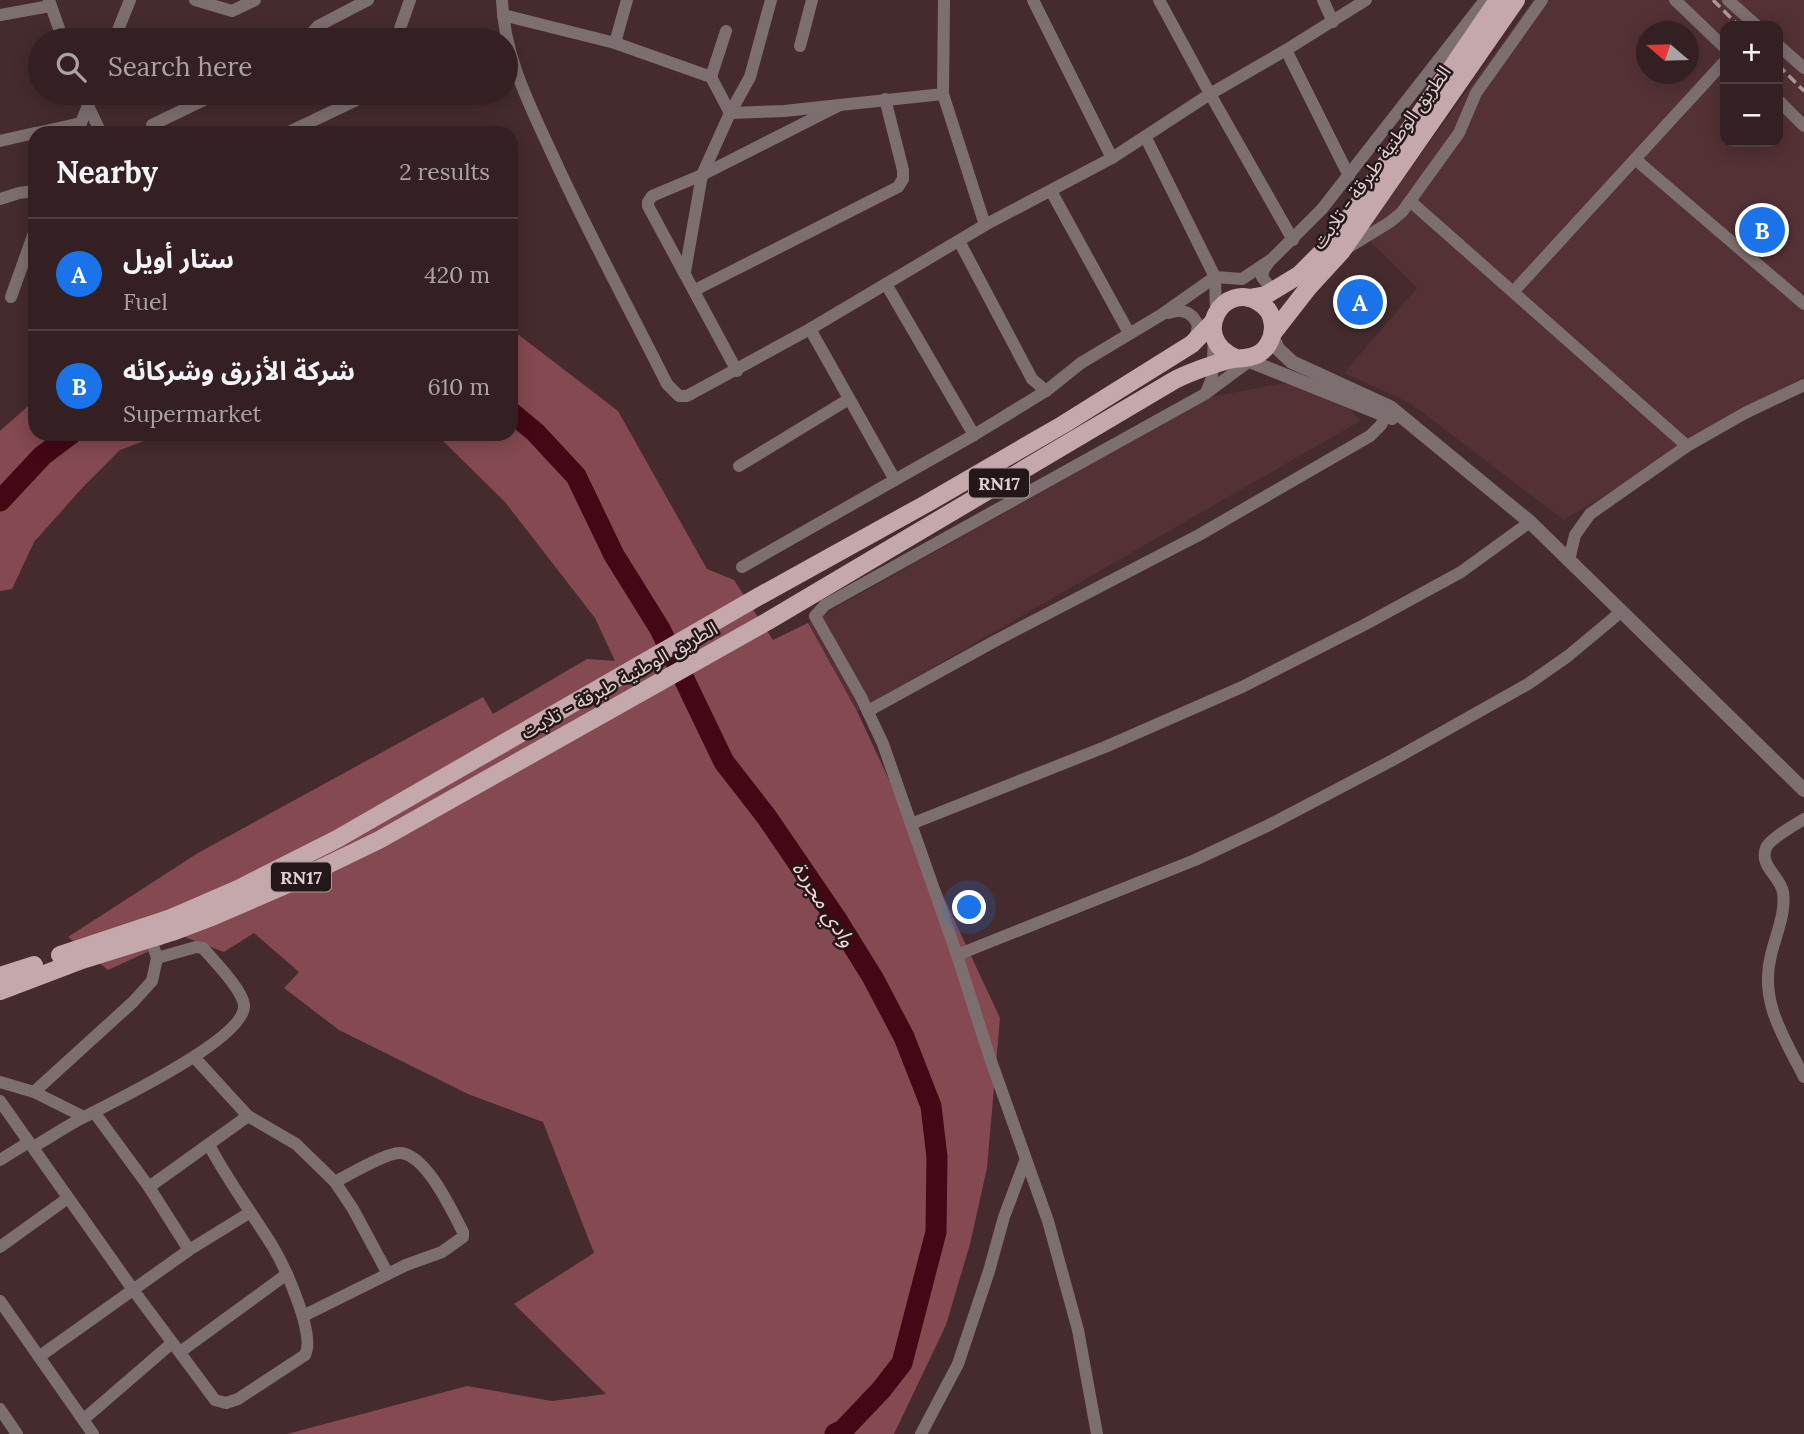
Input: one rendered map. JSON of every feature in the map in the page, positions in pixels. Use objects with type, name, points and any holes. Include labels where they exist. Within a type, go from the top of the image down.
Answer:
[{"type":"main road","name":"الطريق الوطنية طبرقة - تلابت","points":[[1273,334],[1308,288],[1341,252],[1453,81],[1498,0]]},
{"type":"main road","name":"الطريق الوطنية طبرقة - تلابت","points":[[1245,298],[1266,295],[1278,289],[1299,275],[1333,240],[1516,0]]},
{"type":"main road","points":[[1245,298],[1265,307],[1270,314],[1273,334]]},
{"type":"main road","name":"RN17","points":[[1214,324],[1223,305],[1245,298]]},
{"type":"main road","name":"الطريق الوطنية طبرقة - تلابت","points":[[0,976],[171,918],[238,889],[337,839],[572,702],[934,500],[1064,424],[1192,344],[1214,324]]},
{"type":"main road","points":[[1214,324],[1219,347],[1246,358]]},
{"type":"main road","name":"RN17","points":[[1246,358],[1269,344],[1273,334]]},
{"type":"main road","name":"الطريق الوطنية طبرقة - تلابت","points":[[0,991],[79,961],[214,916],[379,840],[584,722],[768,621],[1173,381],[1214,365],[1246,358]]},
{"type":"street","points":[[119,28],[131,0]]},
{"type":"street","points":[[197,0],[232,11],[255,0]]},
{"type":"street","points":[[316,28],[368,0]]},
{"type":"street","points":[[400,28],[410,0]]},
{"type":"street","points":[[502,0],[506,28]]},
{"type":"street","points":[[615,43],[628,0]]},
{"type":"street","points":[[685,272],[702,175],[730,113],[750,77],[771,0]]},
{"type":"street","points":[[800,46],[812,0]]},
{"type":"street","points":[[944,0],[943,94],[985,225]]},
{"type":"street","points":[[1033,0],[1112,158]]},
{"type":"street","points":[[1160,0],[1293,240]]},
{"type":"street","points":[[1323,0],[1333,22]]},
{"type":"street","points":[[518,77],[569,190],[667,384],[679,396],[687,396],[810,329],[985,225],[1112,158],[1210,94],[1366,0]]},
{"type":"street","points":[[742,566],[974,435],[1046,391],[1082,363],[1161,315],[1215,277],[1242,279],[1272,259],[1293,240],[1349,176],[1485,0]]},
{"type":"street","points":[[1341,252],[1390,222],[1410,201],[1459,133],[1476,93],[1542,0]]},
{"type":"street","points":[[1675,0],[1720,43]]},
{"type":"street","points":[[1728,0],[1751,21]]},
{"type":"street","points":[[0,15],[49,3],[58,28]]},
{"type":"street","points":[[503,15],[615,43],[711,77],[730,113]]},
{"type":"street","points":[[711,77],[726,31]]},
{"type":"street","points":[[1783,49],[1804,68]]},
{"type":"street","points":[[1286,50],[1349,176]]},
{"type":"street","points":[[1514,291],[1720,66]]},
{"type":"street","points":[[730,113],[784,111],[943,94]]},
{"type":"street","points":[[695,290],[898,187],[903,180],[903,170],[885,99]]},
{"type":"street","points":[[152,125],[193,105]]},
{"type":"street","points":[[302,126],[346,105]]},
{"type":"street","points":[[737,370],[648,202],[652,196],[702,175],[840,105]]},
{"type":"street","points":[[1783,105],[1804,126]]},
{"type":"street","points":[[80,126],[87,107]]},
{"type":"street","points":[[87,107],[97,126]]},
{"type":"street","points":[[0,141],[28,135]]},
{"type":"street","points":[[1146,138],[1215,277],[1214,365],[1210,387],[1205,394]]},
{"type":"street","points":[[1635,159],[1804,304]]},
{"type":"street","points":[[1051,191],[1129,333]]},
{"type":"street","points":[[0,199],[28,192]]},
{"type":"street","points":[[1410,201],[1687,446]]},
{"type":"street","points":[[959,241],[1032,379],[1046,391]]},
{"type":"street","points":[[11,297],[28,250]]},
{"type":"street","points":[[1272,259],[1264,269],[1262,277],[1268,285],[1278,289]]},
{"type":"street","points":[[1215,277],[1245,298]]},
{"type":"street","points":[[886,284],[974,435]]},
{"type":"street","points":[[1161,315],[1182,310],[1192,316],[1199,330],[1192,344]]},
{"type":"street","points":[[810,329],[895,480]]},
{"type":"street","points":[[1273,334],[1278,349],[1292,362],[1413,426],[1530,522],[1804,790]]},
{"type":"street","points":[[1097,1434],[1075,1319],[1048,1221],[883,744],[868,711],[815,619],[817,611],[825,604],[1205,394],[1246,358],[1388,411]]},
{"type":"street","points":[[1569,560],[1574,536],[1590,514],[1687,446],[1745,413],[1804,385]]},
{"type":"street","points":[[739,466],[849,398]]},
{"type":"street","points":[[868,711],[995,641],[1199,535],[1370,436],[1381,425],[1388,411]]},
{"type":"street","points":[[911,824],[1168,721],[1265,675],[1354,631],[1461,572],[1530,522]]},
{"type":"street","points":[[957,955],[1195,860],[1280,819],[1391,761],[1528,684],[1568,656],[1622,611]]},
{"type":"street","points":[[1804,819],[1769,843],[1764,857],[1783,888],[1782,920],[1768,970],[1768,999],[1804,1077]]},
{"type":"street","points":[[34,1091],[133,1002],[152,981],[157,958],[151,939]]},
{"type":"street","points":[[0,1160],[194,1057],[235,1025],[242,1016],[244,1005],[240,994],[203,948],[196,947],[157,958]]},
{"type":"street","points":[[194,1057],[248,1116],[296,1144],[335,1182],[353,1209],[388,1274]]},
{"type":"street","points":[[0,1082],[34,1091],[89,1114],[149,1187],[190,1250]]},
{"type":"street","points":[[0,1101],[176,1348],[215,1400],[226,1403],[238,1399],[305,1355],[309,1346],[303,1316],[287,1274],[274,1248],[224,1175],[209,1145]]},
{"type":"street","points":[[149,1187],[248,1116]]},
{"type":"street","points":[[303,1316],[388,1274],[442,1252],[463,1237],[463,1232],[444,1196],[427,1170],[414,1158],[397,1152],[335,1182]]},
{"type":"street","points":[[920,1434],[961,1356],[1004,1217],[1026,1161]]},
{"type":"street","points":[[0,1247],[68,1198]]},
{"type":"street","points":[[40,1356],[190,1250],[249,1213]]},
{"type":"street","points":[[83,1419],[176,1348],[287,1274]]},
{"type":"street","points":[[0,1301],[93,1434]]},
{"type":"street","points":[[0,1409],[9,1429]]},
{"type":"shaded area","points":[[1533,0],[1804,0],[1804,376],[1564,520],[1410,403],[1344,373],[1417,288],[1363,234]]},
{"type":"shaded area","points":[[518,334],[618,411],[707,569],[734,580],[773,640],[808,623],[857,711],[1000,1018],[987,1168],[970,1244],[946,1325],[894,1434],[287,1434],[467,1386],[552,1401],[606,1394],[514,1304],[594,1253],[543,1122],[468,1094],[339,1030],[284,988],[299,972],[254,933],[224,952],[182,936],[108,970],[68,937],[198,853],[483,697],[493,714],[587,659],[615,661],[595,618],[505,502],[443,441],[518,441]]},
{"type":"shaded area","points":[[1283,383],[1344,401],[1360,421],[857,711],[808,623],[1211,397]]},
{"type":"shaded area","points":[[28,406],[28,441],[144,441],[120,450],[83,487],[34,542],[12,589],[0,591],[0,431]]},
{"type":"waterway","name":"وادي مجردة","points":[[518,418],[576,476],[614,555],[660,629],[724,762],[766,816],[873,978],[904,1037],[931,1106],[937,1157],[936,1232],[902,1363],[881,1390],[843,1430],[835,1434]]},
{"type":"waterway","name":"وادي مجردة","points":[[0,501],[42,456],[62,441]]},
{"type":"railway","points":[[1713,0],[1734,21]]},
{"type":"railway","points":[[1783,70],[1804,91]]},
{"type":"place","name":"شركة الأزرق وشركائه","points":[[1762,230]]},
{"type":"place","name":"ستار أويل","points":[[1360,302]]}]
